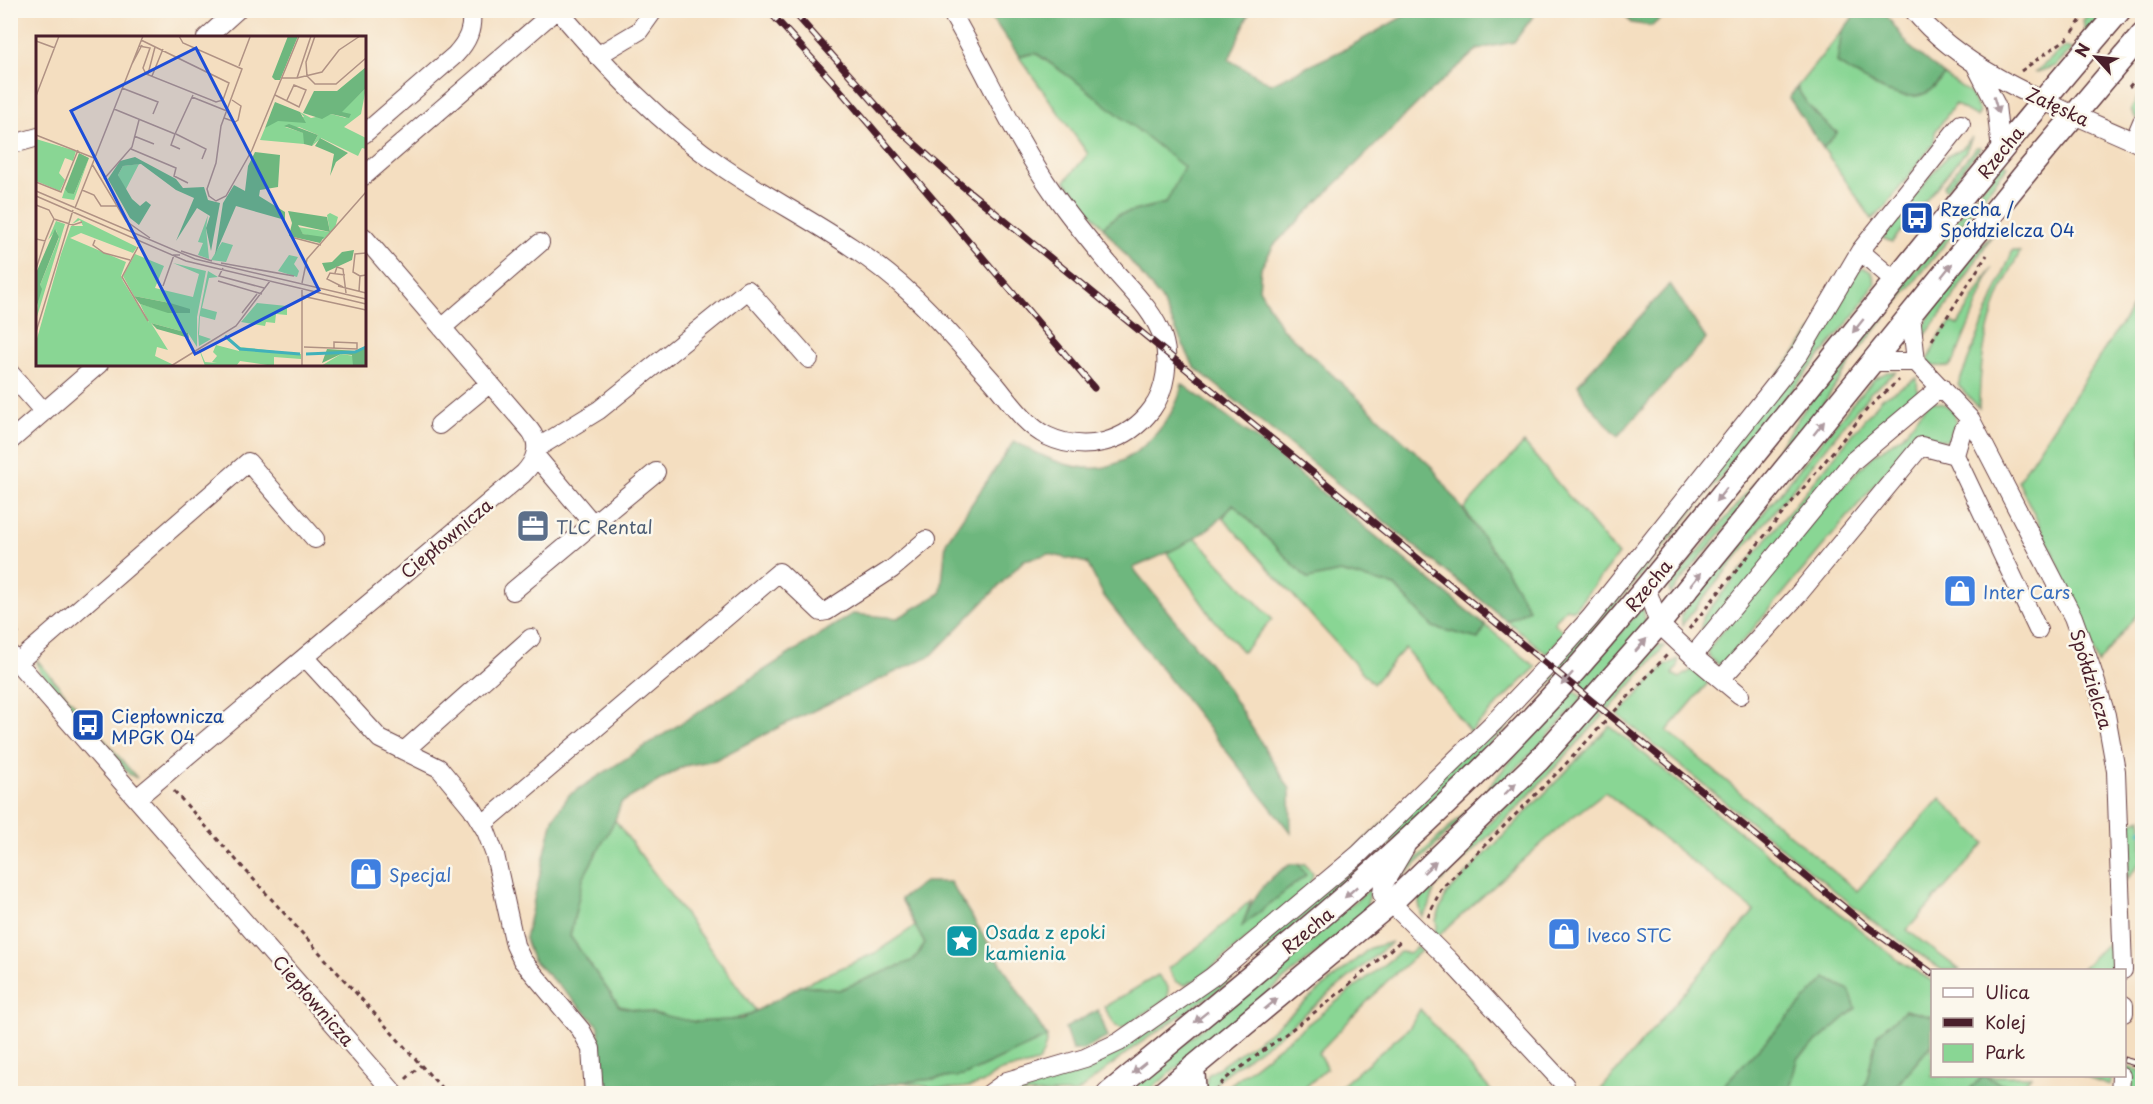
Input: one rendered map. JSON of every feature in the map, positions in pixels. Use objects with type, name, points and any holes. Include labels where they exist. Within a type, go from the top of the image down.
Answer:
[{"type":"main road","name":"Rzecha","points":[[1108,1094],[1328,913],[1410,839],[1529,721],[1646,587],[2043,99],[2120,10]]},
{"type":"main road","name":"Rzecha","points":[[1161,1094],[1391,903],[1539,760],[1659,624],[2075,113],[2142,34]]},
{"type":"main road","points":[[1193,1067],[1195,1094]]},
{"type":"street","points":[[208,36],[237,10]]},
{"type":"street","points":[[366,132],[467,42],[472,27],[471,10]]},
{"type":"street","points":[[366,174],[557,10],[597,56],[644,104],[691,144],[726,170],[832,234],[895,279],[950,333],[1033,427],[1060,441],[1078,445],[1109,442],[1126,434],[1155,406],[1166,370],[1167,353],[1163,336],[1143,303],[1076,225],[1035,166],[950,10]]},
{"type":"street","points":[[597,56],[639,31],[654,10]]},
{"type":"street","name":"Załęska","points":[[1912,10],[1936,36],[1975,65],[2138,143]]},
{"type":"street","name":"Załęska","points":[[1975,65],[1996,105],[2001,151]]},
{"type":"street","points":[[2138,143],[2142,122]]},
{"type":"street","points":[[989,1094],[1007,1081],[1086,1058],[1111,1046],[1183,999],[1286,917],[1418,797],[1495,721],[1590,618],[1800,353],[1860,251],[1961,124]]},
{"type":"street","points":[[10,145],[36,138]]},
{"type":"street","points":[[366,239],[534,435],[536,451],[593,524]]},
{"type":"street","points":[[442,328],[540,243]]},
{"type":"street","points":[[1860,251],[1895,281]]},
{"type":"street","points":[[536,451],[599,410],[748,290],[809,359]]},
{"type":"street","points":[[1872,362],[1916,362],[1911,315]]},
{"type":"street","name":"Spółdzielcza","points":[[1916,362],[1971,420],[2073,617],[2106,716],[2118,799],[2122,969]]},
{"type":"street","points":[[10,441],[97,366]]},
{"type":"street","points":[[10,373],[44,412]]},
{"type":"street","points":[[440,425],[490,383]]},
{"type":"street","points":[[1693,656],[1853,460],[1941,387]]},
{"type":"street","points":[[1971,420],[1962,431],[1955,455],[2038,630]]},
{"type":"street","points":[[1721,679],[1797,596],[1921,446],[1955,455]]},
{"type":"street","name":"Ciepłownicza","points":[[137,798],[523,474],[536,451]]},
{"type":"street","points":[[14,658],[248,462],[315,539]]},
{"type":"street","points":[[513,591],[656,472]]},
{"type":"street","points":[[483,825],[778,572],[821,612],[827,611],[892,569],[926,540]]},
{"type":"street","points":[[1646,587],[1659,624],[1740,695]]},
{"type":"street","points":[[404,751],[531,638]]},
{"type":"street","points":[[305,657],[380,739],[439,768],[472,808],[483,825],[495,855],[515,945],[522,960],[581,1030],[591,1049],[594,1094]]},
{"type":"street","name":"Ciepłownicza","points":[[14,658],[398,1089]]},
{"type":"street","points":[[1410,839],[1383,885],[1382,894],[1449,960],[1565,1085]]},
{"type":"street","points":[[2120,1094],[2121,1077]]},
{"type":"path","points":[[2022,70],[2070,36],[2087,10]]},
{"type":"path","points":[[2129,87],[2142,72]]},
{"type":"path","points":[[10,624],[23,640]]},
{"type":"path","points":[[164,787],[174,790],[447,1094]]},
{"type":"path","points":[[398,1089],[422,1065]]},
{"type":"green space","points":[[1859,10],[1883,11],[1910,47],[1944,75],[1928,92],[1917,96],[1893,93],[1869,83],[1837,63],[1842,31]]},
{"type":"green space","points":[[987,11],[1250,11],[1229,60],[1271,84],[1347,48],[1413,11],[1537,11],[1514,42],[1478,49],[1422,99],[1274,245],[1261,268],[1259,289],[1281,327],[1432,467],[1505,568],[1529,609],[1507,621],[1194,367],[1161,299],[1103,227],[1118,215],[1166,203],[1184,167],[1081,85],[1036,53],[1019,56]]},
{"type":"green space","points":[[1622,11],[1669,11],[1652,26],[1631,23]]},
{"type":"green space","points":[[2092,11],[2106,11],[2085,34],[2083,20]]},
{"type":"green space","points":[[1842,31],[1837,63],[1869,83],[1893,93],[1917,96],[1928,92],[1944,75],[1969,92],[1980,112],[1977,117],[1955,104],[1935,132],[1934,143],[1885,207],[1872,219],[1823,148],[1837,132],[1814,112],[1797,87]]},
{"type":"green space","points":[[2065,47],[2072,49],[2055,66],[2034,73]]},
{"type":"green space","points":[[1035,53],[1081,85],[1185,167],[1166,203],[1118,215],[1103,227],[1065,181],[1088,154],[1019,57]]},
{"type":"green space","points":[[1797,87],[1814,112],[1837,133],[1823,148],[1789,98]]},
{"type":"green space","points":[[2142,89],[2142,110],[2137,120],[2131,110]]},
{"type":"green space","points":[[1972,137],[1966,151],[1892,242],[1882,238],[1882,235],[1947,156],[1963,148]]},
{"type":"green space","points":[[1976,147],[1981,147],[1946,190],[1943,187]]},
{"type":"green space","points":[[2003,162],[2008,166],[1860,349],[1803,434],[1670,594],[1669,588],[1756,481],[1806,407]]},
{"type":"green space","points":[[1995,230],[1952,299],[1922,340],[1920,337],[1938,297]]},
{"type":"green space","points":[[2013,250],[2020,252],[2001,291],[1989,327],[1982,365],[1979,408],[1958,385]]},
{"type":"green space","points":[[1864,268],[1872,272],[1875,283],[1856,313],[1560,672],[1554,666],[1859,270]]},
{"type":"green space","points":[[1992,268],[1955,359],[1949,367],[1933,366],[1928,361],[1939,335],[1952,322],[1958,325]]},
{"type":"green space","points":[[1670,284],[1706,339],[1618,436],[1586,401],[1578,384]]},
{"type":"green space","points":[[2142,292],[2142,608],[2098,663],[2055,557],[2018,481]]},
{"type":"green space","points":[[1888,372],[1896,372],[1871,392],[1682,625],[1681,615],[1851,405],[1875,378]]},
{"type":"green space","points":[[1917,378],[1918,395],[1713,622],[1701,631],[1702,618],[1882,398]]},
{"type":"green space","points":[[1182,384],[1254,437],[1486,626],[1478,639],[1433,627],[1395,586],[1340,572],[1308,579],[1233,504],[1223,516],[1200,535],[1133,568],[1221,678],[1290,789],[1291,833],[1104,596],[1087,563],[1049,554],[1024,560],[932,655],[783,725],[715,760],[684,766],[621,803],[615,820],[583,878],[570,936],[619,1006],[695,1022],[742,1019],[802,985],[839,990],[914,960],[925,944],[901,899],[924,882],[950,882],[1047,1037],[963,1076],[903,1082],[843,1092],[612,1093],[600,1078],[599,1026],[532,959],[525,938],[553,819],[569,795],[852,614],[898,618],[941,593],[946,542],[1014,441],[1044,456],[1076,467],[1098,468],[1112,465],[1126,459],[1152,438],[1172,411]]},
{"type":"green space","points":[[1930,401],[1944,404],[1954,411],[1956,423],[1947,441],[1933,438],[1921,430],[1721,667],[1709,657],[1708,649],[1830,499],[1874,455],[1903,435]]},
{"type":"green space","points":[[1524,443],[1618,555],[1574,610],[1566,608],[1554,623],[1564,632],[1547,654],[1507,621],[1529,609],[1464,509]]},
{"type":"green space","points":[[1233,504],[1308,579],[1340,572],[1395,586],[1433,627],[1478,639],[1486,626],[1536,667],[1470,732],[1405,648],[1373,684],[1223,518]]},
{"type":"green space","points":[[1195,537],[1272,619],[1243,652],[1211,616],[1167,553]]},
{"type":"green space","points":[[1643,606],[1646,626],[1587,694],[1576,684]]},
{"type":"green space","points":[[1656,646],[1665,646],[1609,710],[1603,705]]},
{"type":"green space","points":[[1678,659],[1678,666],[1672,674],[1680,678],[1693,669],[1708,683],[1667,731],[1857,891],[1940,798],[1985,843],[1907,930],[1959,969],[1941,969],[1872,921],[1618,715],[1665,666]]},
{"type":"green space","points":[[37,660],[88,721],[85,724],[39,671]]},
{"type":"green space","points":[[1551,672],[1557,676],[1401,835],[1220,989],[1133,1048],[1077,1093],[1016,1094],[1021,1085],[1167,1017]]},
{"type":"green space","points":[[1571,689],[1583,698],[1534,751],[1395,884],[1394,880],[1475,803]]},
{"type":"green space","points":[[1598,711],[1603,716],[1517,808],[1435,888],[1429,908],[1422,917],[1419,903],[1426,883],[1522,792]]},
{"type":"green space","points":[[1610,726],[1898,960],[1931,980],[1931,1017],[1905,1010],[1877,1035],[1866,1084],[1858,1093],[1789,1093],[1797,1059],[1856,1008],[1826,978],[1716,1093],[1598,1093],[1754,911],[1605,792],[1566,822],[1437,937],[1433,933],[1437,927],[1436,920],[1446,895]]},
{"type":"green space","points":[[96,730],[137,778],[129,774],[93,733]]},
{"type":"green space","points":[[2142,818],[2142,861],[2127,879],[2129,823]]},
{"type":"green space","points":[[615,820],[756,1011],[740,1018],[706,1022],[671,1018],[619,1006],[570,936],[583,878]]},
{"type":"green space","points":[[1291,864],[1298,864],[1306,875],[1242,926],[1250,907],[1266,883]]},
{"type":"green space","points":[[1298,864],[1305,864],[1313,874],[1309,888],[1199,978],[1185,985],[1176,982],[1168,968],[1200,945],[1251,900],[1243,925],[1306,875]]},
{"type":"green space","points":[[1371,888],[1365,913],[1146,1093],[1123,1094]]},
{"type":"green space","points":[[915,926],[925,944],[914,960],[839,990],[802,985],[875,953]]},
{"type":"green space","points":[[2111,940],[2115,944],[2116,969],[2081,969]]},
{"type":"green space","points":[[1392,942],[1278,1036],[1222,1076],[1209,1093],[1203,1093],[1208,1075],[1268,1033],[1370,948]]},
{"type":"green space","points":[[1417,946],[1422,950],[1386,982],[1318,1053],[1327,1068],[1299,1093],[1223,1093],[1226,1088],[1400,952],[1410,953]]},
{"type":"green space","points":[[1158,975],[1168,987],[1168,998],[1122,1028],[1116,1026],[1104,1007]]},
{"type":"green space","points":[[1826,978],[1849,990],[1856,1008],[1797,1059],[1789,1093],[1716,1093]]},
{"type":"green space","points":[[1420,1009],[1493,1093],[1333,1093],[1410,1027]]},
{"type":"green space","points":[[1098,1010],[1108,1037],[1083,1050],[1072,1050],[1065,1028]]},
{"type":"green space","points":[[1905,1010],[1931,1017],[1931,1045],[1890,1093],[1858,1093],[1866,1084],[1877,1035]]},
{"type":"green space","points":[[1047,1037],[1042,1056],[1038,1061],[1027,1066],[1001,1071],[977,1085],[949,1088],[903,1082],[963,1076]]},
{"type":"green space","points":[[1931,1045],[1931,1077],[1982,1077],[1966,1093],[1890,1094]]},
{"type":"green space","points":[[2126,1067],[2142,1071],[2142,1093],[2126,1094]]},
{"type":"green space","points":[[1982,1077],[2018,1090],[2015,1093],[1966,1093]]},
{"type":"green space","points":[[1986,1077],[2030,1077],[2018,1090]]},
{"type":"green space","points":[[2085,1077],[2112,1077],[2110,1086]]},
{"type":"railway","points":[[768,10],[834,83],[1094,388]]},
{"type":"railway","points":[[792,10],[895,126],[954,179],[1868,927],[1931,972]]},
{"type":"railway","points":[[2126,1061],[2142,1065]]},
{"type":"place","name":"Rzecha / Spółdzielcza 04","points":[[1917,218]]},
{"type":"place","name":"TLC Rental","points":[[533,526]]},
{"type":"place","name":"Inter Cars","points":[[1960,591]]},
{"type":"place","name":"Ciepłownicza MPGK 04","points":[[88,725]]},
{"type":"place","name":"Specjal","points":[[366,874]]},
{"type":"place","name":"Iveco STC","points":[[1564,934]]},
{"type":"place","name":"Osada z epoki kamienia","points":[[962,941]]}]
